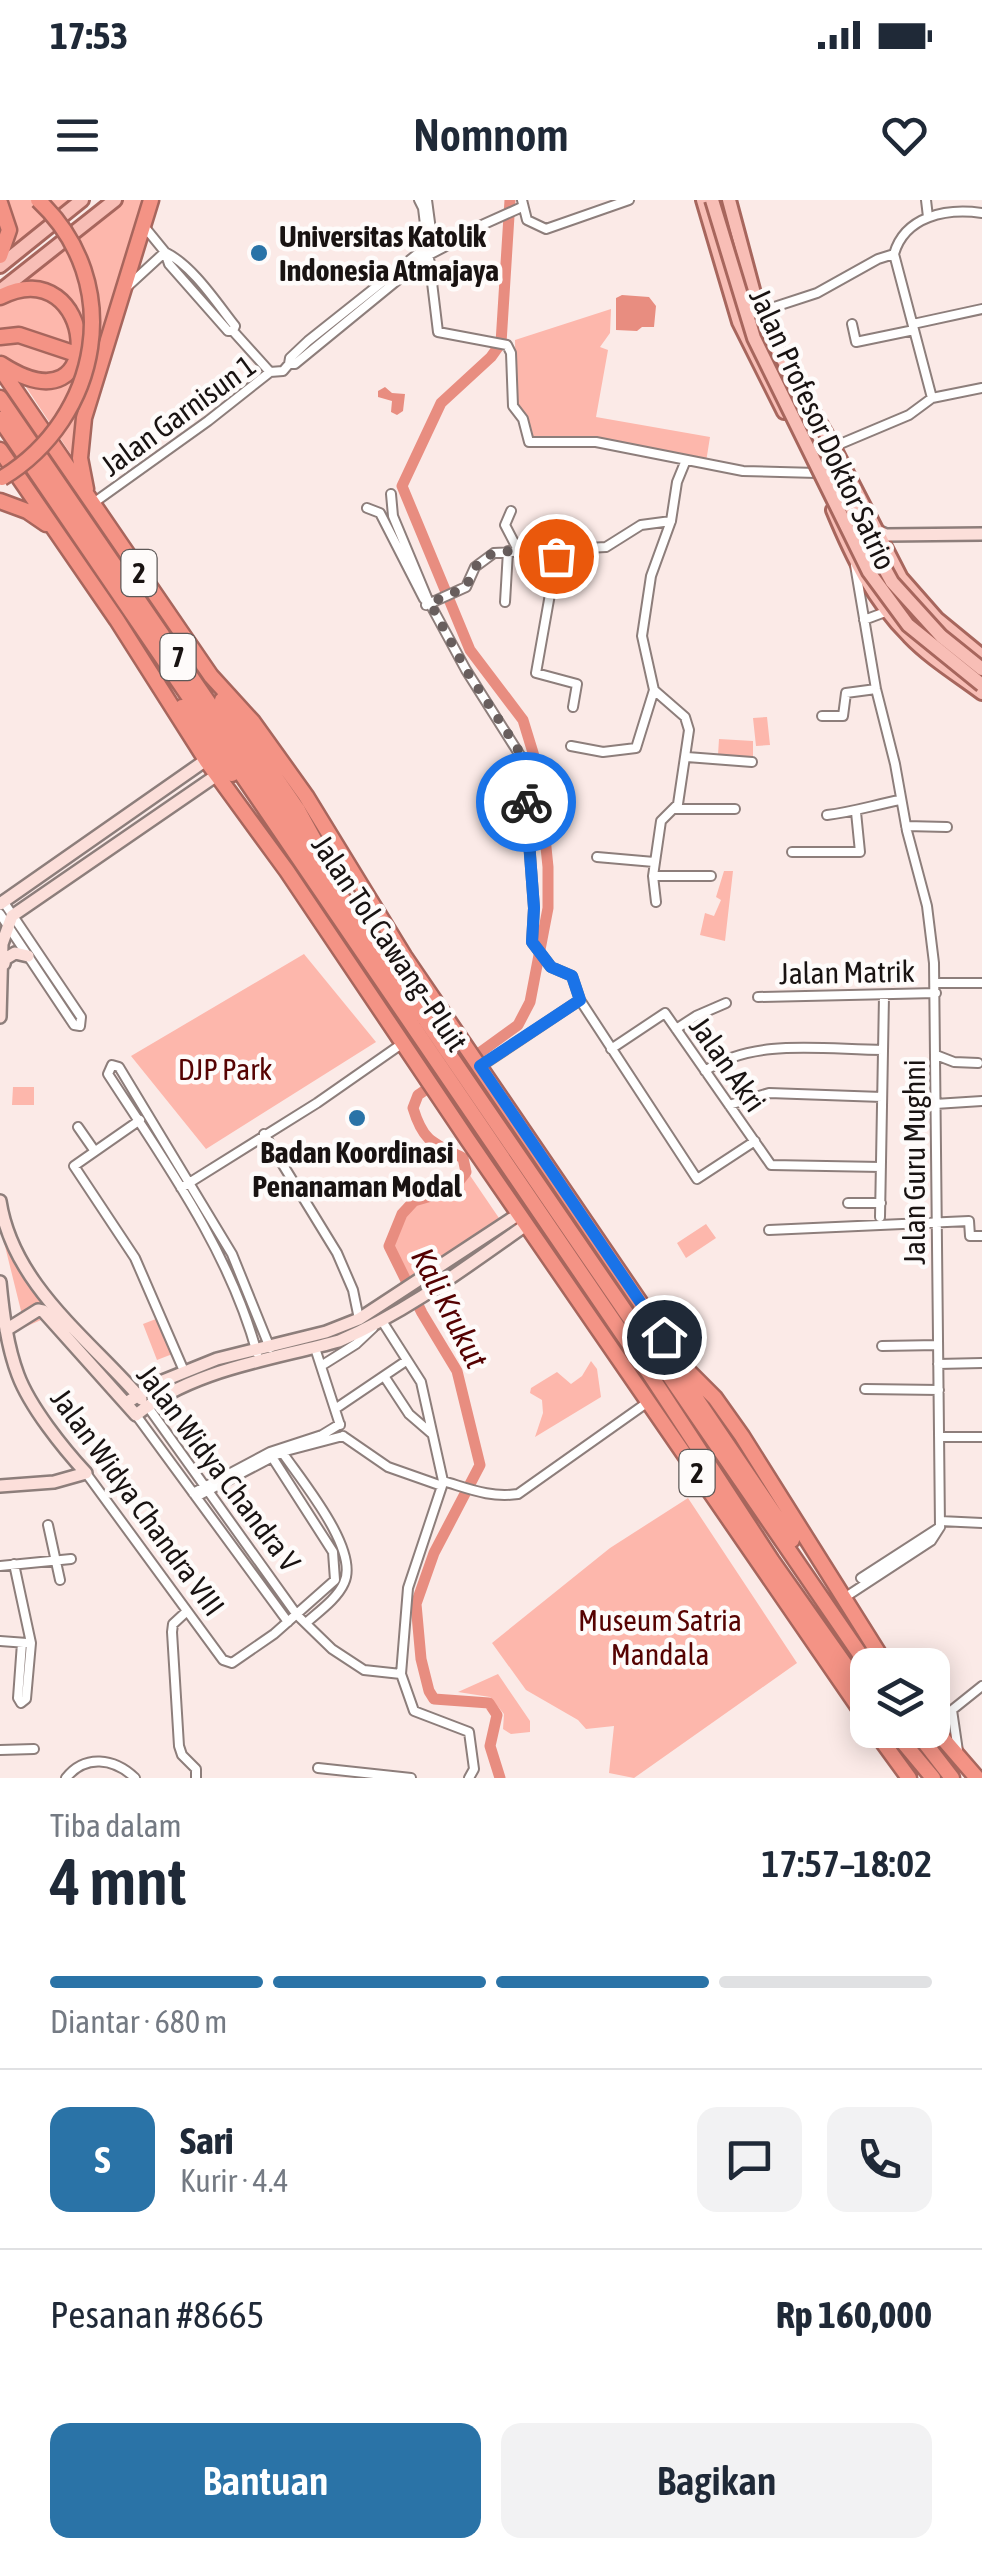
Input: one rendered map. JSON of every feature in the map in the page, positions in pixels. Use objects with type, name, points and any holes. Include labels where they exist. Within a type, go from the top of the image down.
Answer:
[{"type":"highway","points":[[0,478],[18,468],[53,435],[80,389],[90,350],[91,306],[84,269],[59,222],[38,200]]},
{"type":"highway","points":[[151,200],[97,361],[80,438],[80,458],[92,504],[115,544],[298,810],[356,916]]},
{"type":"highway","points":[[0,202],[8,230],[0,256]]},
{"type":"highway","points":[[0,294],[30,290],[52,297],[72,313],[80,339],[74,363],[56,379],[28,380],[0,366]]},
{"type":"highway","points":[[0,337],[19,335],[70,352]]},
{"type":"highway","name":"2","points":[[0,366],[211,676],[253,722],[307,798],[372,907],[682,1364],[715,1398],[742,1436],[875,1648]]},
{"type":"highway","name":"Jalan Tol Cawang–Pluit","points":[[0,398],[356,916],[442,1056]]},
{"type":"highway","name":"Jalan Tol Cawang–Pluit","points":[[0,420],[287,840],[442,1056],[772,1561],[850,1671]]},
{"type":"highway","name":"2","points":[[0,450],[156,680],[216,776],[288,871],[850,1695]]},
{"type":"highway","points":[[0,490],[46,516]]},
{"type":"highway","points":[[0,501],[27,511],[55,530]]},
{"type":"highway","points":[[156,680],[171,693],[257,810],[287,840]]},
{"type":"highway","name":"Jalan Tol Cawang–Pluit","points":[[462,1086],[856,1648]]},
{"type":"highway","points":[[682,1364],[688,1386],[792,1541],[813,1576],[818,1594]]},
{"type":"highway","points":[[950,1747],[977,1778]]},
{"type":"highway","points":[[887,1748],[909,1778]]},
{"type":"highway","points":[[908,1748],[933,1778]]},
{"type":"highway","points":[[929,1748],[952,1778]]},
{"type":"main road","points":[[0,266],[82,200]]},
{"type":"main road","points":[[0,294],[115,200]]},
{"type":"main road","name":"Jalan Profesor Doktor Satrio","points":[[703,200],[739,322],[817,473],[855,562],[888,610],[918,644],[982,694]]},
{"type":"main road","points":[[712,200],[754,338],[868,572],[908,625],[982,685]]},
{"type":"main road","points":[[721,200],[761,336],[870,548],[909,605],[982,668]]},
{"type":"main road","name":"Jalan Profesor Doktor Satrio","points":[[729,200],[759,312],[885,551],[901,578],[937,619],[982,656]]},
{"type":"main road","points":[[728,287],[736,294],[751,285]]},
{"type":"main road","points":[[739,322],[740,312],[759,312]]},
{"type":"main road","points":[[918,644],[921,626],[937,619]]},
{"type":"street","points":[[419,200],[430,253],[438,332],[508,345],[513,406],[529,442],[596,442],[761,473],[817,473]]},
{"type":"street","points":[[428,200],[430,253]]},
{"type":"street","points":[[520,206],[530,223],[546,229],[629,200]]},
{"type":"street","points":[[926,200],[928,217]]},
{"type":"street","name":"Jalan Garnisun 1","points":[[92,504],[208,422],[270,372],[283,371],[289,364],[295,364],[383,286],[430,253],[520,206]]},
{"type":"street","points":[[932,398],[894,254],[900,236],[928,217],[952,211],[982,213]]},
{"type":"street","points":[[143,224],[165,252],[169,264],[270,372]]},
{"type":"street","points":[[122,290],[165,252]]},
{"type":"street","points":[[759,312],[817,293],[894,254]]},
{"type":"street","points":[[852,324],[856,342],[982,309]]},
{"type":"street","points":[[833,447],[909,415],[932,398],[982,388]]},
{"type":"street","points":[[571,746],[603,752],[636,748],[654,690],[642,636],[654,565],[671,521],[686,460]]},
{"type":"street","points":[[390,494],[393,516],[430,603],[474,691]]},
{"type":"street","points":[[367,508],[380,513],[466,670],[523,760],[533,896],[532,942],[551,967],[572,976],[580,1000],[697,1179],[757,1144],[771,1165],[881,1167]]},
{"type":"street","points":[[505,602],[513,550],[505,525],[512,512]]},
{"type":"street","points":[[430,603],[472,580],[475,567],[486,556],[513,550],[606,547],[641,525],[671,521]]},
{"type":"street","points":[[875,530],[896,534],[982,534]]},
{"type":"street","points":[[885,551],[896,534]]},
{"type":"street","points":[[558,549],[536,672],[577,684],[573,708]]},
{"type":"street","name":"Jalan Guru Mughni","points":[[855,562],[876,689],[927,906],[936,988],[940,1524]]},
{"type":"street","points":[[864,620],[888,610]]},
{"type":"street","points":[[822,716],[842,716],[846,693],[876,689]]},
{"type":"street","points":[[654,690],[685,717],[689,730],[676,809]]},
{"type":"street","points":[[687,757],[752,762]]},
{"type":"street","points":[[0,1018],[4,912],[206,760]]},
{"type":"street","points":[[4,912],[216,776]]},
{"type":"street","points":[[163,790],[174,805]]},
{"type":"street","points":[[827,814],[856,812],[865,806],[900,800]]},
{"type":"street","points":[[656,902],[654,862],[661,820],[666,814],[676,809],[735,809]]},
{"type":"street","points":[[792,852],[859,852],[856,812]]},
{"type":"street","points":[[906,826],[946,827]]},
{"type":"street","points":[[597,857],[654,862]]},
{"type":"street","points":[[653,876],[711,876]]},
{"type":"street","points":[[4,912],[80,1016],[80,1026],[74,1025],[4,912]]},
{"type":"street","points":[[2,974],[5,959],[11,955],[28,956]]},
{"type":"street","name":"Jalan Matrik","points":[[758,996],[884,996],[982,983]]},
{"type":"street","points":[[880,1217],[884,996]]},
{"type":"street","points":[[475,1059],[580,1000]]},
{"type":"street","points":[[676,1029],[726,1003]]},
{"type":"street","name":"Jalan Akri","points":[[612,1049],[665,1013],[757,1144]]},
{"type":"street","points":[[180,1188],[317,1103],[403,1043]]},
{"type":"street","points":[[705,1071],[721,1060],[754,1051],[883,1050]]},
{"type":"street","points":[[936,1055],[954,1062],[978,1062]]},
{"type":"street","points":[[258,1355],[234,1285],[180,1188],[108,1074],[110,1066],[118,1067],[232,1254],[271,1351]]},
{"type":"street","points":[[730,1105],[769,1094],[882,1097]]},
{"type":"street","points":[[936,1104],[982,1101]]},
{"type":"street","points":[[148,1114],[78,1162],[75,1170],[135,1258],[184,1371]]},
{"type":"street","points":[[78,1128],[94,1150]]},
{"type":"street","points":[[264,1134],[337,1253],[360,1319]]},
{"type":"street","name":"Jalan Widya Chandra V","points":[[0,1201],[1,1218],[13,1247],[42,1292],[147,1406],[297,1615],[332,1649],[364,1670],[401,1674]]},
{"type":"street","points":[[848,1203],[881,1203]]},
{"type":"street","points":[[271,1351],[339,1342],[379,1322],[425,1295],[522,1219]]},
{"type":"street","points":[[770,1230],[969,1221],[970,1236],[982,1236]]},
{"type":"street","points":[[126,1403],[184,1371],[258,1355],[360,1319],[479,1250]]},
{"type":"street","name":"Jalan Widya Chandra VIII","points":[[0,1282],[23,1385],[223,1660],[235,1662],[332,1584],[335,1561],[272,1457]]},
{"type":"street","name":"Jalan Widya Chandra V","points":[[9,1326],[42,1311],[136,1415],[288,1622]]},
{"type":"street","points":[[379,1322],[421,1382],[442,1483],[408,1588],[401,1674],[414,1711],[469,1732],[474,1768],[469,1778]]},
{"type":"street","points":[[321,1366],[362,1340],[379,1322]]},
{"type":"street","points":[[882,1346],[938,1344]]},
{"type":"street","points":[[315,1348],[344,1436],[388,1467],[494,1497],[518,1494],[648,1402]]},
{"type":"street","points":[[136,1415],[189,1384],[258,1355]]},
{"type":"street","points":[[335,1409],[406,1361]]},
{"type":"street","points":[[938,1364],[982,1362]]},
{"type":"street","points":[[384,1376],[409,1414],[431,1432]]},
{"type":"street","points":[[865,1389],[938,1390]]},
{"type":"street","points":[[195,1495],[270,1452],[322,1435],[340,1424]]},
{"type":"street","points":[[206,1488],[282,1452],[344,1436]]},
{"type":"street","points":[[939,1437],[982,1438]]},
{"type":"street","points":[[282,1452],[336,1535],[347,1565],[342,1587],[306,1623]]},
{"type":"street","points":[[0,1486],[67,1479],[82,1469]]},
{"type":"street","points":[[861,1578],[931,1541],[940,1524],[982,1523]]},
{"type":"street","points":[[48,1525],[60,1580]]},
{"type":"street","points":[[0,1566],[71,1559]]},
{"type":"street","points":[[14,1564],[27,1643],[26,1700],[22,1703],[18,1698],[27,1643]]},
{"type":"street","points":[[843,1598],[888,1565]]},
{"type":"street","points":[[186,1612],[172,1632],[179,1746],[182,1755],[196,1768],[196,1778]]},
{"type":"street","points":[[0,1642],[27,1643]]},
{"type":"street","points":[[960,1758],[952,1710],[982,1686]]},
{"type":"street","points":[[0,1750],[34,1749]]},
{"type":"street","points":[[66,1778],[77,1767],[99,1761],[119,1765],[134,1778]]},
{"type":"street","points":[[318,1768],[411,1778]]},
{"type":"green space","points":[[0,200],[82,200],[8,260],[3,252]]},
{"type":"green space","points":[[122,200],[148,200],[84,418],[80,468],[24,384],[59,384],[86,338],[84,330],[70,307],[55,294],[37,284],[15,284]]},
{"type":"green space","points":[[23,294],[48,297],[69,314],[75,350],[0,333],[0,301]]},
{"type":"green space","points":[[611,309],[610,333],[600,347],[608,350],[596,417],[710,437],[706,462],[620,442],[530,441],[525,419],[516,407],[515,340]]},
{"type":"green space","points":[[17,340],[72,357],[54,375],[33,374],[0,354],[0,343]]},
{"type":"green space","points":[[767,717],[770,745],[756,746],[753,718]]},
{"type":"green space","points":[[719,739],[753,741],[753,757],[718,755]]},
{"type":"green space","points":[[724,871],[733,871],[725,941],[700,935],[705,913],[714,916],[721,900],[716,897]]},
{"type":"green space","name":"DJP Park","points":[[304,954],[376,1042],[206,1149],[131,1056]]},
{"type":"green space","points":[[13,1087],[34,1087],[34,1105],[12,1105]]},
{"type":"green space","points":[[469,1174],[501,1221],[411,1282],[392,1247],[405,1216],[416,1204],[455,1193]]},
{"type":"green space","points":[[0,1208],[57,1313],[25,1327],[0,1226]]},
{"type":"green space","points":[[706,1224],[716,1238],[686,1258],[677,1243]]},
{"type":"green space","points":[[161,1317],[175,1353],[157,1360],[143,1324]]},
{"type":"green space","points":[[591,1361],[597,1369],[601,1397],[535,1437],[543,1413],[542,1400],[530,1393],[531,1388],[557,1372],[571,1384],[582,1376]]},
{"type":"green space","name":"Museum Satria Mandala","points":[[688,1498],[797,1663],[634,1778],[609,1773],[614,1726],[586,1729],[578,1720],[526,1690],[492,1643],[610,1548]]},
{"type":"green space","points":[[498,1674],[530,1721],[530,1732],[511,1734],[503,1729],[504,1714],[490,1697],[458,1692]]},
{"type":"shaded area","points":[[649,297],[656,306],[654,327],[616,330],[616,298]]},
{"type":"shaded area","points":[[385,387],[392,393],[405,394],[403,411],[397,415],[391,412],[392,401],[378,397],[378,391]]},
{"type":"waterway","name":"Kali Krukut","points":[[467,1062],[518,1025],[530,1002],[548,908],[538,769],[523,720],[470,650],[402,486],[441,403],[501,343],[510,200]]},
{"type":"waterway","name":"Kali Krukut","points":[[452,1072],[418,1095],[413,1108],[425,1134],[463,1158],[466,1172],[452,1190],[414,1201],[402,1214],[389,1246],[422,1313],[457,1371],[480,1465],[434,1553],[416,1604],[421,1659],[434,1699],[489,1703],[497,1715],[490,1746],[500,1778]]},
{"type":"way so far","points":[[526,802],[523,760],[466,670],[430,603],[466,587],[475,567],[494,552],[558,549],[556,556]]},
{"type":"place","name":"Universitas Katolik Indonesia Atmajaya","points":[[259,253]]},
{"type":"place","name":"Badan Koordinasi Penanaman Modal","points":[[357,1118]]},
{"type":"route","points":[[526,802],[534,908],[532,942],[551,967],[572,976],[580,1000],[480,1066],[664,1337]]}]
